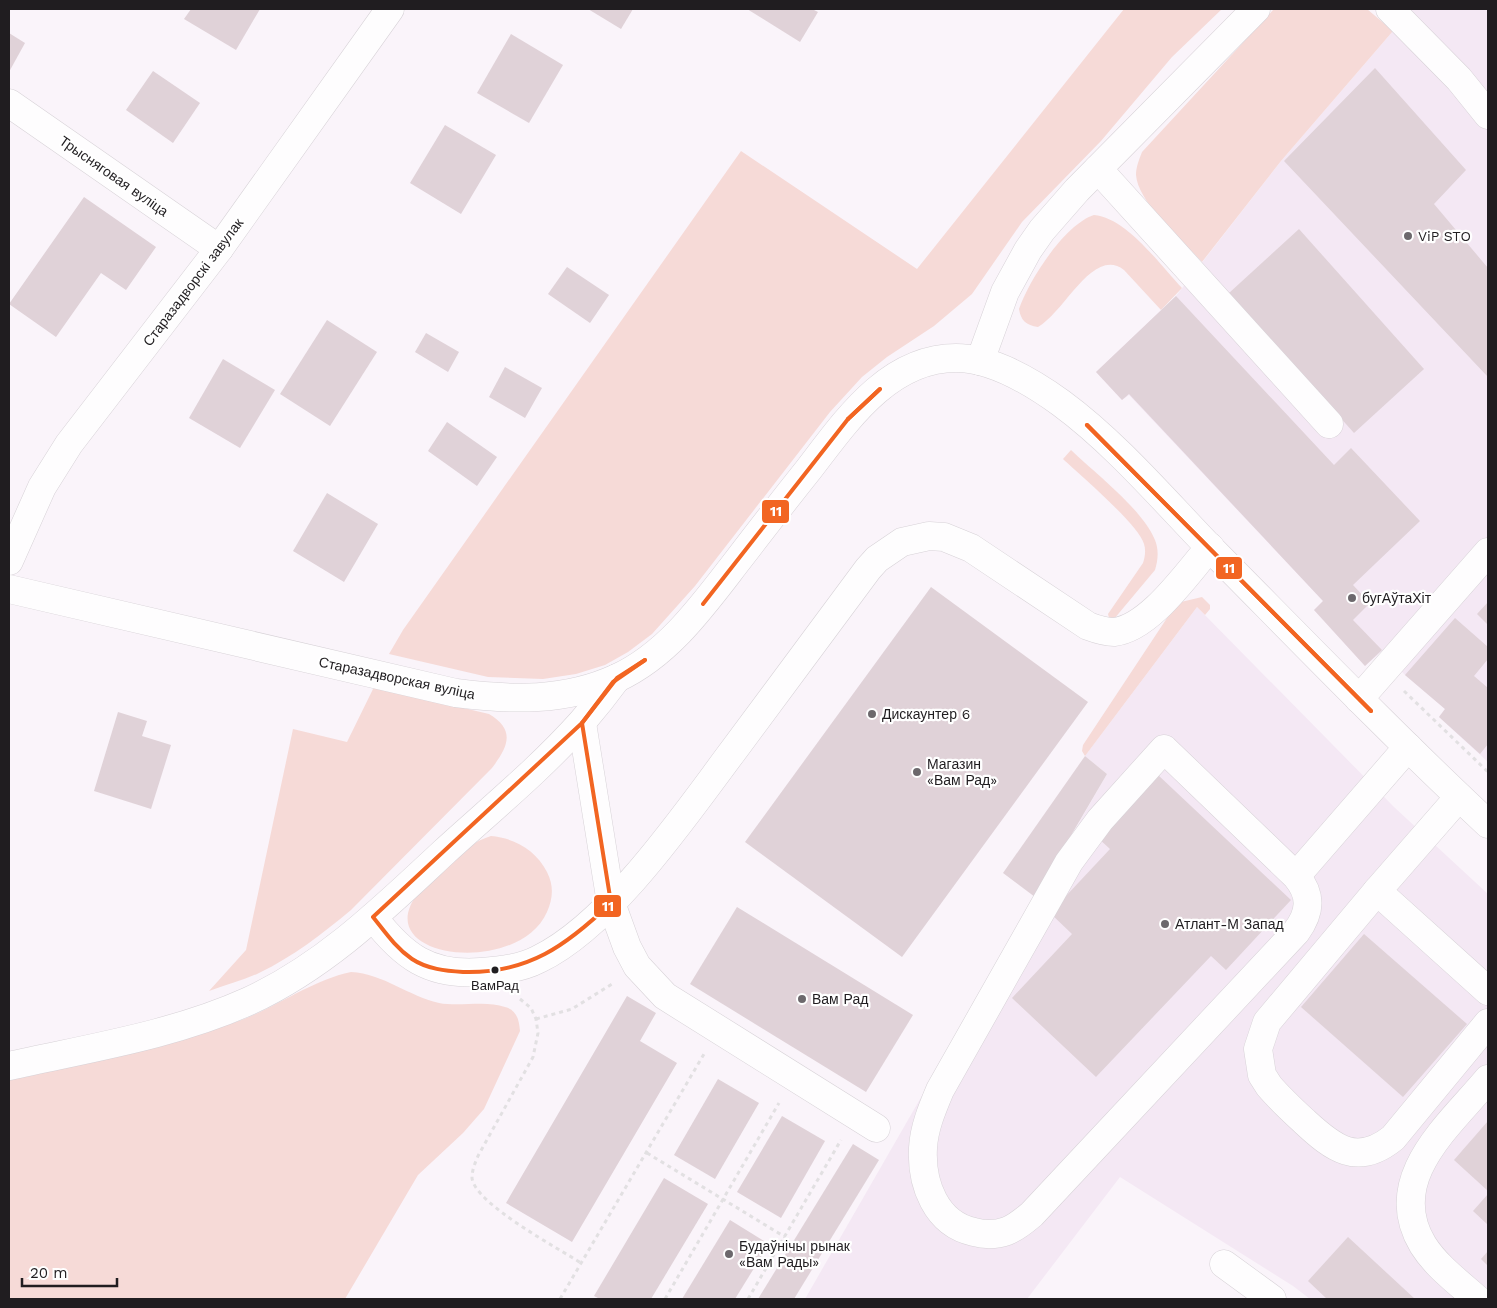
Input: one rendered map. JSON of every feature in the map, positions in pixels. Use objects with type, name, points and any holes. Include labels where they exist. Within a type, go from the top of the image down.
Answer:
[{"type":"street","name":"Старазадворскі завулак","points":[[9,562],[42,487],[69,444],[219,249],[390,9]]},
{"type":"street","points":[[980,361],[1005,292],[1028,250],[1058,212],[1098,169],[1256,9]]},
{"type":"street","points":[[1390,9],[1459,79],[1488,115]]},
{"type":"street","name":"Трысняговая вуліца","points":[[9,103],[219,249]]},
{"type":"street","points":[[1098,169],[1329,424]]},
{"type":"street","name":"Старазадворская вуліца","points":[[9,589],[466,694],[530,699],[572,693],[617,678],[655,653],[687,623],[848,419],[881,387],[906,371],[932,361],[958,358],[980,361],[1044,391],[1080,419],[1210,547],[1359,699],[1488,824]]},
{"type":"street","points":[[373,917],[404,952],[419,962],[438,969],[477,972],[512,968],[538,960],[571,940],[611,903],[701,793],[868,569],[889,550],[909,540],[929,536],[957,540],[1088,626],[1112,632],[1130,627],[1146,617],[1210,547]]},
{"type":"street","points":[[1359,699],[1385,672],[1488,552]]},
{"type":"street","points":[[9,1066],[187,1025],[227,1010],[279,986],[306,969],[335,949],[373,917],[516,787],[582,723],[617,678]]},
{"type":"street","points":[[582,723],[603,866],[611,903],[627,947],[637,966],[665,996],[866,1122]]},
{"type":"street","points":[[1296,876],[1408,747]]},
{"type":"street","points":[[1164,748],[1296,876],[1306,890],[1308,898],[1308,907],[1301,925],[1032,1214],[1008,1231],[996,1234],[982,1234],[966,1231],[941,1214],[933,1202],[928,1187],[923,1149],[925,1130],[940,1090],[1070,862],[1100,820],[1164,748]]},
{"type":"street","points":[[1460,797],[1267,1022],[1258,1049],[1262,1075],[1269,1086],[1326,1142],[1350,1152],[1373,1150],[1393,1138],[1488,1023]]},
{"type":"street","points":[[1378,891],[1488,991]]},
{"type":"street","points":[[1477,1299],[1432,1257],[1423,1246],[1412,1218],[1411,1188],[1423,1158],[1488,1079]]},
{"type":"street","points":[[1224,1264],[1272,1299]]},
{"type":"path","points":[[1385,672],[1488,772]]},
{"type":"path","points":[[536,1019],[572,1009],[637,966]]},
{"type":"path","points":[[515,997],[524,1000],[531,1008],[536,1019],[538,1033],[533,1058],[478,1156],[473,1167],[472,1178],[476,1188],[490,1204],[581,1263]]},
{"type":"path","points":[[560,1299],[719,1030]]},
{"type":"path","points":[[665,1299],[794,1077]]},
{"type":"path","points":[[748,1299],[784,1237],[866,1122]]},
{"type":"path","points":[[646,1153],[784,1237]]},
{"type":"shaded area","points":[[1124,9],[1222,9],[1172,57],[1101,141],[1022,222],[972,294],[934,326],[887,357],[862,377],[830,412],[695,586],[652,634],[628,652],[605,665],[576,674],[543,679],[488,677],[389,654],[403,630],[741,151],[917,269]]},
{"type":"shaded area","points":[[1274,9],[1367,9],[1393,31],[1281,161],[1202,262],[1163,221],[1144,197],[1136,175],[1138,163],[1142,152]]},
{"type":"shaded area","points":[[1412,9],[1488,9],[1488,762],[1439,717],[1445,709],[1405,675],[1382,651],[1365,666],[1314,610],[1323,601],[1129,395],[1122,400],[1096,372],[1176,296],[1281,161]]},
{"type":"shaded area","points":[[1094,215],[1119,224],[1131,233],[1182,288],[1161,310],[1124,270],[1113,265],[1101,267],[1090,274],[1048,319],[1038,327],[1027,324],[1021,317],[1019,309],[1039,269],[1049,254],[1071,229]]},
{"type":"shaded area","points":[[1071,450],[1129,504],[1149,528],[1155,540],[1158,555],[1155,570],[1114,619],[1109,618],[1108,614],[1143,563],[1145,546],[1132,525],[1121,513],[1063,459]]},
{"type":"shaded area","points":[[1202,597],[1210,605],[1210,609],[1205,615],[1197,607],[1085,756],[1082,751],[1083,745],[1169,615],[1181,602]]},
{"type":"shaded area","points":[[1197,607],[1394,807],[1488,894],[1488,1299],[1310,1299],[1293,1286],[1120,1177],[1027,1299],[805,1299],[1107,774],[1085,756]]},
{"type":"shaded area","points":[[374,687],[489,714],[498,720],[506,733],[507,739],[502,753],[492,768],[340,919],[307,944],[272,966],[247,978],[209,991],[246,950],[293,729],[347,742]]},
{"type":"shaded area","points":[[491,836],[516,842],[537,857],[547,872],[552,887],[551,902],[547,912],[531,932],[508,946],[481,952],[454,952],[430,946],[414,934],[408,918],[416,896],[460,853],[480,840]]},
{"type":"shaded area","points":[[351,972],[374,977],[439,1003],[490,1004],[509,1008],[517,1016],[520,1031],[484,1109],[463,1133],[418,1175],[345,1299],[9,1299],[9,1077],[150,1046],[233,1023],[306,988]]},
{"type":"building","points":[[191,9],[260,9],[236,50],[184,19]]},
{"type":"building","points":[[588,9],[633,9],[621,29]]},
{"type":"building","points":[[747,9],[812,9],[818,12],[800,42]]},
{"type":"building","points":[[9,33],[25,43],[9,72]]},
{"type":"building","points":[[511,34],[563,65],[529,123],[477,93]]},
{"type":"building","name":"ViP STO","points":[[1375,68],[1466,170],[1434,204],[1488,268],[1488,377],[1284,161]]},
{"type":"building","points":[[153,71],[200,103],[173,143],[126,110]]},
{"type":"building","points":[[445,125],[496,155],[461,214],[410,183]]},
{"type":"building","points":[[84,197],[156,247],[126,290],[101,273],[56,337],[9,304]]},
{"type":"building","points":[[1299,229],[1424,369],[1354,433],[1229,293]]},
{"type":"building","points":[[567,267],[609,295],[590,323],[548,294]]},
{"type":"building","points":[[1176,296],[1334,465],[1351,448],[1420,521],[1353,585],[1370,603],[1353,620],[1382,650],[1365,666],[1314,610],[1323,601],[1129,394],[1122,400],[1096,372]]},
{"type":"building","points":[[327,320],[377,352],[330,426],[280,394]]},
{"type":"building","points":[[426,333],[459,352],[448,372],[415,352]]},
{"type":"building","points":[[223,359],[275,390],[240,448],[189,418]]},
{"type":"building","points":[[505,367],[542,388],[525,418],[489,397]]},
{"type":"building","points":[[447,422],[497,457],[477,486],[428,451]]},
{"type":"building","points":[[327,493],[378,524],[344,582],[293,551]]},
{"type":"building","name":"Магазин «Вам Рад»","points":[[931,587],[1088,702],[902,957],[745,842]]},
{"type":"building","points":[[1488,602],[1488,625],[1477,614]]},
{"type":"building","points":[[1455,618],[1488,647],[1488,659],[1474,676],[1488,688],[1488,744],[1480,754],[1439,717],[1445,709],[1405,675]]},
{"type":"building","points":[[118,712],[147,721],[142,736],[171,745],[151,809],[94,791]]},
{"type":"building","points":[[1085,756],[1107,774],[1035,897],[1003,873]]},
{"type":"building","name":"Атлант-М Запад","points":[[1157,774],[1291,900],[1226,970],[1211,956],[1096,1077],[1012,998],[1072,934],[1050,913],[1110,849],[1098,838]]},
{"type":"building","name":"Вам Рад","points":[[737,907],[913,1015],[866,1092],[690,984]]},
{"type":"building","points":[[1364,934],[1467,1024],[1403,1097],[1301,1007]]},
{"type":"building","points":[[627,996],[656,1013],[640,1041],[677,1063],[572,1242],[506,1203]]},
{"type":"building","points":[[718,1079],[759,1103],[715,1179],[674,1155]]},
{"type":"building","points":[[782,1116],[825,1141],[781,1218],[737,1192]]},
{"type":"building","points":[[1488,1121],[1488,1191],[1454,1160]]},
{"type":"building","points":[[853,1144],[879,1160],[794,1299],[758,1299]]},
{"type":"building","points":[[664,1178],[708,1204],[651,1299],[600,1299],[594,1296]]},
{"type":"building","points":[[1488,1194],[1488,1225],[1473,1211]]},
{"type":"building","points":[[730,1220],[769,1244],[735,1299],[682,1299]]},
{"type":"building","points":[[1348,1237],[1415,1299],[1327,1299],[1308,1281]]},
{"type":"building","points":[[1488,1251],[1488,1266],[1481,1259]]},
{"type":"transit line","name":"11","points":[[848,419],[880,389]]},
{"type":"transit line","name":"11","points":[[848,419],[880,389]]},
{"type":"transit line","name":"11","points":[[703,604],[848,419]]},
{"type":"transit line","name":"11","points":[[1087,425],[1371,711]]},
{"type":"transit line","name":"11","points":[[1087,425],[1371,711]]},
{"type":"transit line","name":"11","points":[[582,723],[613,682],[645,660]]},
{"type":"transit line","name":"11","points":[[582,723],[617,678],[645,660]]},
{"type":"transit line","name":"11","points":[[582,723],[611,903],[562,944],[527,962],[507,968],[486,971],[450,971],[430,967],[406,955],[373,917],[582,723]]},
{"type":"place","name":"ViP STO","points":[[1408,236]]},
{"type":"place","name":"бугАўтаХіт","points":[[1352,598]]},
{"type":"place","name":"Дискаунтер 6","points":[[872,714]]},
{"type":"place","name":"Магазин «Вам Рад»","points":[[917,772]]},
{"type":"place","name":"Атлант-М Запад","points":[[1165,924]]},
{"type":"place","name":"ВамРад","points":[[495,970]]},
{"type":"place","name":"Вам Рад","points":[[802,999]]},
{"type":"place","name":"Будаўнічы рынак «Вам Рады»","points":[[729,1254]]}]
